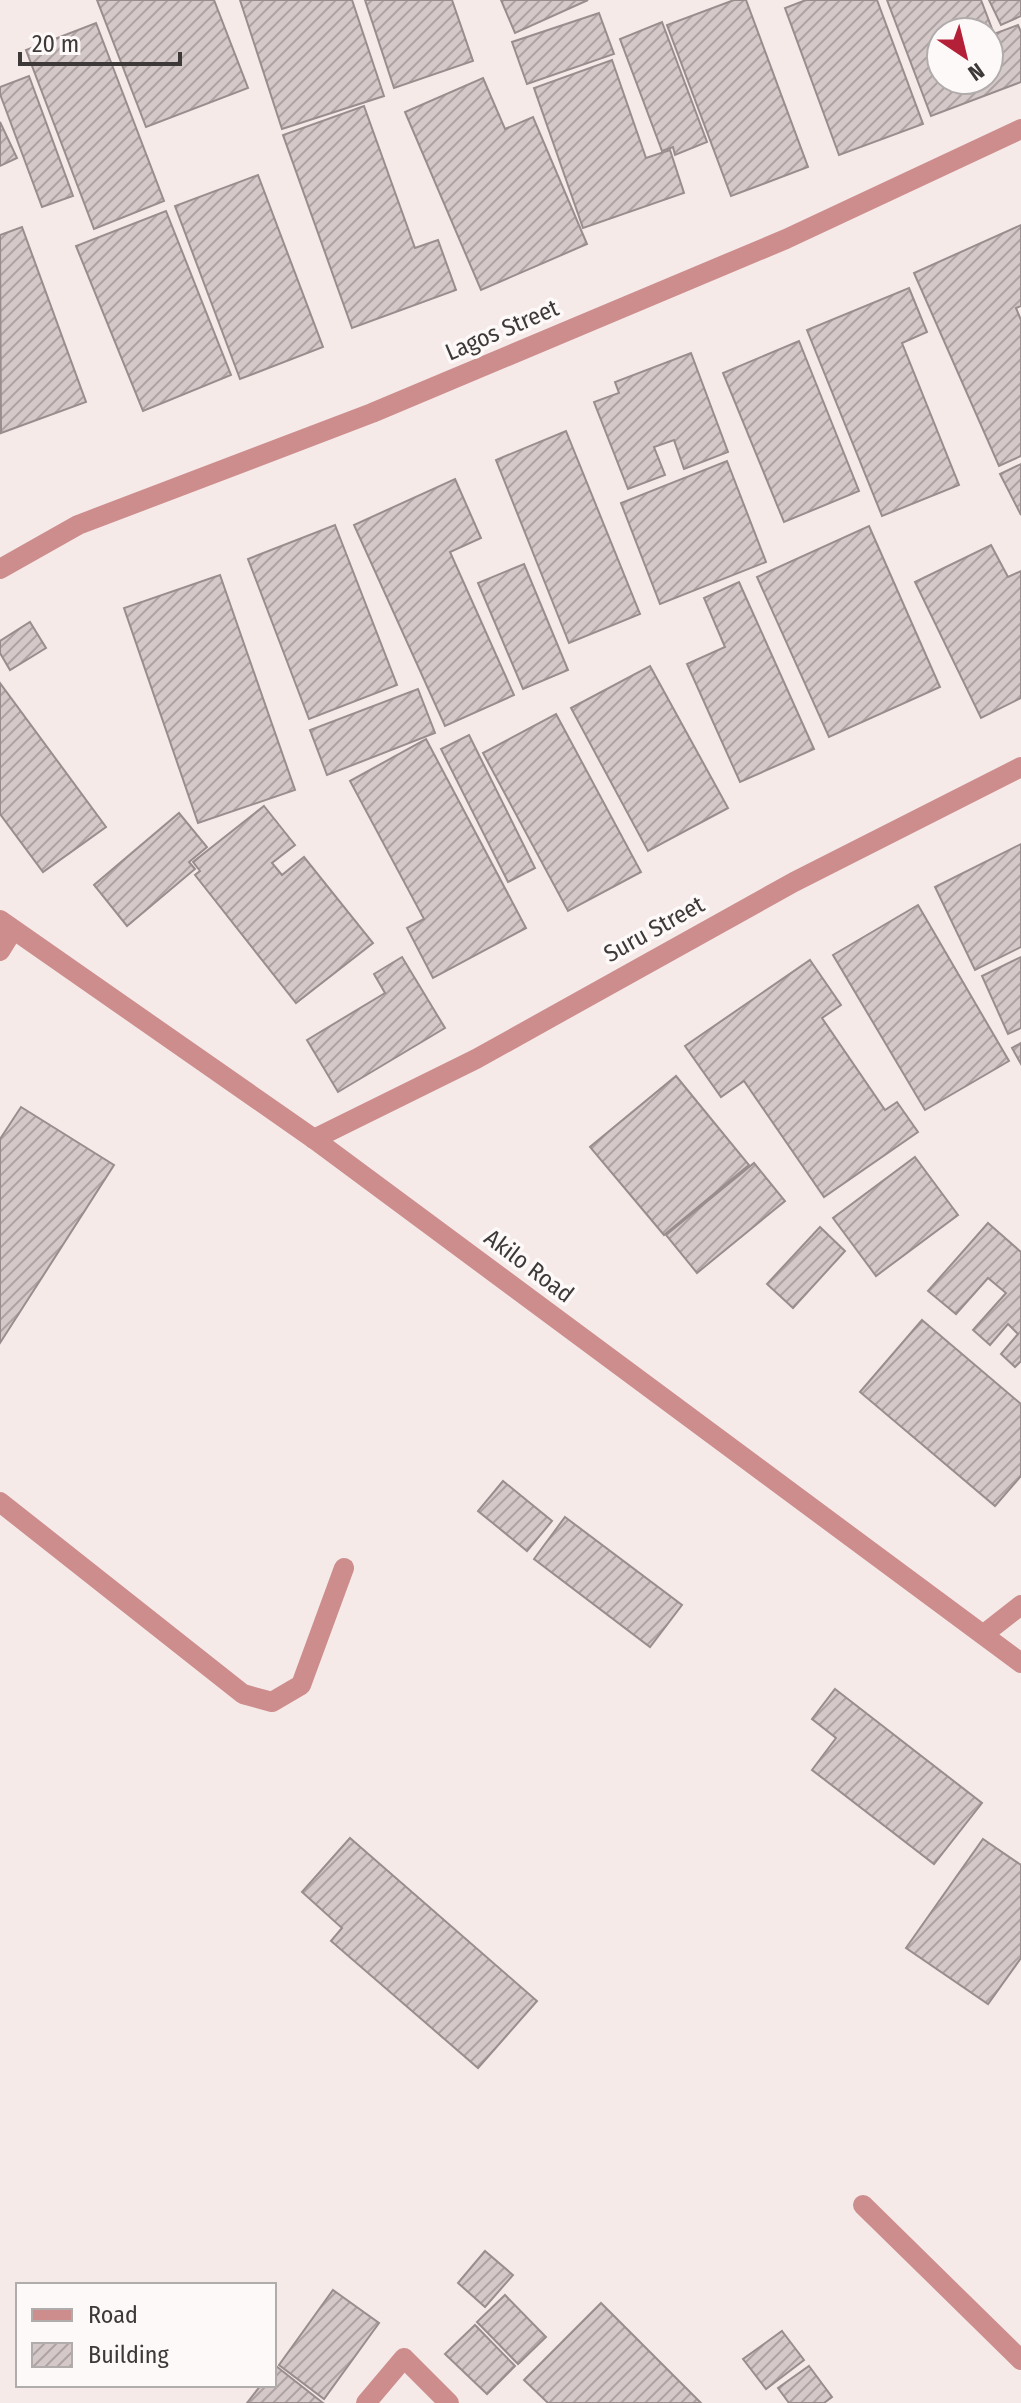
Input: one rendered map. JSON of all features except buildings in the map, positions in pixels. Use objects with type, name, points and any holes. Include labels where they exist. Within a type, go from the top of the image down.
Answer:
[{"type":"street","name":"Lagos Street","points":[[0,569],[78,525],[372,413],[786,239],[1021,129]]},
{"type":"street","name":"Suru Street","points":[[314,1139],[476,1059],[794,882],[1021,767]]},
{"type":"street","name":"Akilo Road","points":[[6,925],[314,1139],[1021,1663]]},
{"type":"street","points":[[0,951],[6,925]]},
{"type":"street","points":[[0,1502],[243,1694],[272,1702],[301,1685],[344,1568]]},
{"type":"street","points":[[984,1634],[1021,1605]]},
{"type":"street","points":[[863,2205],[1021,2360]]},
{"type":"street","points":[[366,2403],[404,2358],[449,2403]]}]
